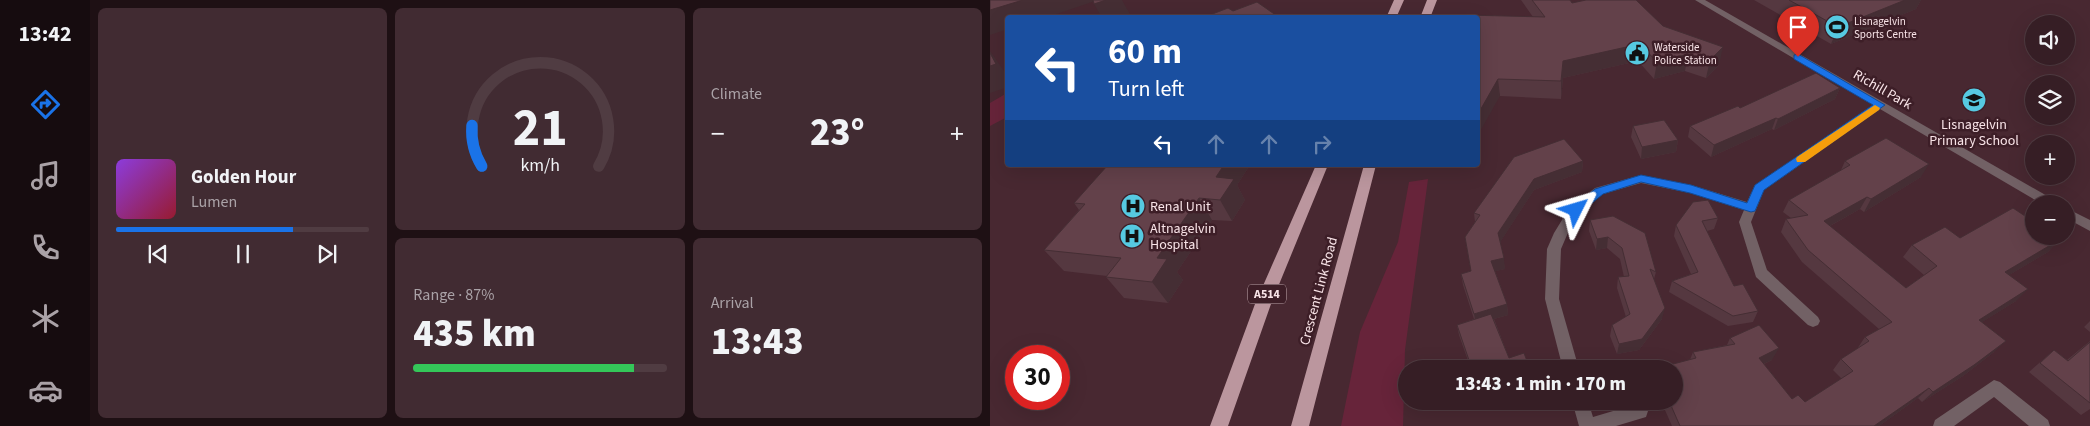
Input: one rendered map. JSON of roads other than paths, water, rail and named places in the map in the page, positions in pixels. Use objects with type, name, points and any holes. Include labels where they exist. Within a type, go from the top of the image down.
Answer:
[{"type":"highway","points":[[1392,15],[1399,0]]},
{"type":"highway","points":[[1426,15],[1432,0]]},
{"type":"highway","name":"A514","points":[[1219,426],[1260,310],[1321,167]]},
{"type":"highway","name":"Crescent Link Road","points":[[1300,426],[1369,167]]},
{"type":"street","name":"Richill Park","points":[[1700,0],[2036,195]]},
{"type":"street","points":[[1813,321],[1761,273],[1745,222],[1759,188],[1880,105]]},
{"type":"street","points":[[1569,360],[1552,299],[1554,250],[1560,233],[1569,218],[1583,203],[1599,191],[1641,179],[1691,189],[1751,208]]},
{"type":"street","points":[[2075,217],[2090,226]]},
{"type":"street","points":[[1941,426],[1994,387],[2042,426]]},
{"type":"street","points":[[1583,410],[1588,426],[1640,411]]},
{"type":"place","name":"Lisnagelvin Sports Centre","points":[[1837,27]]},
{"type":"place","name":"Waterside Police Station","points":[[1637,53]]},
{"type":"place","name":"Lisnagelvin Primary School","points":[[1974,100]]},
{"type":"place","name":"Renal Unit","points":[[1133,206]]},
{"type":"place","name":"Altnagelvin Hospital","points":[[1132,236]]}]
